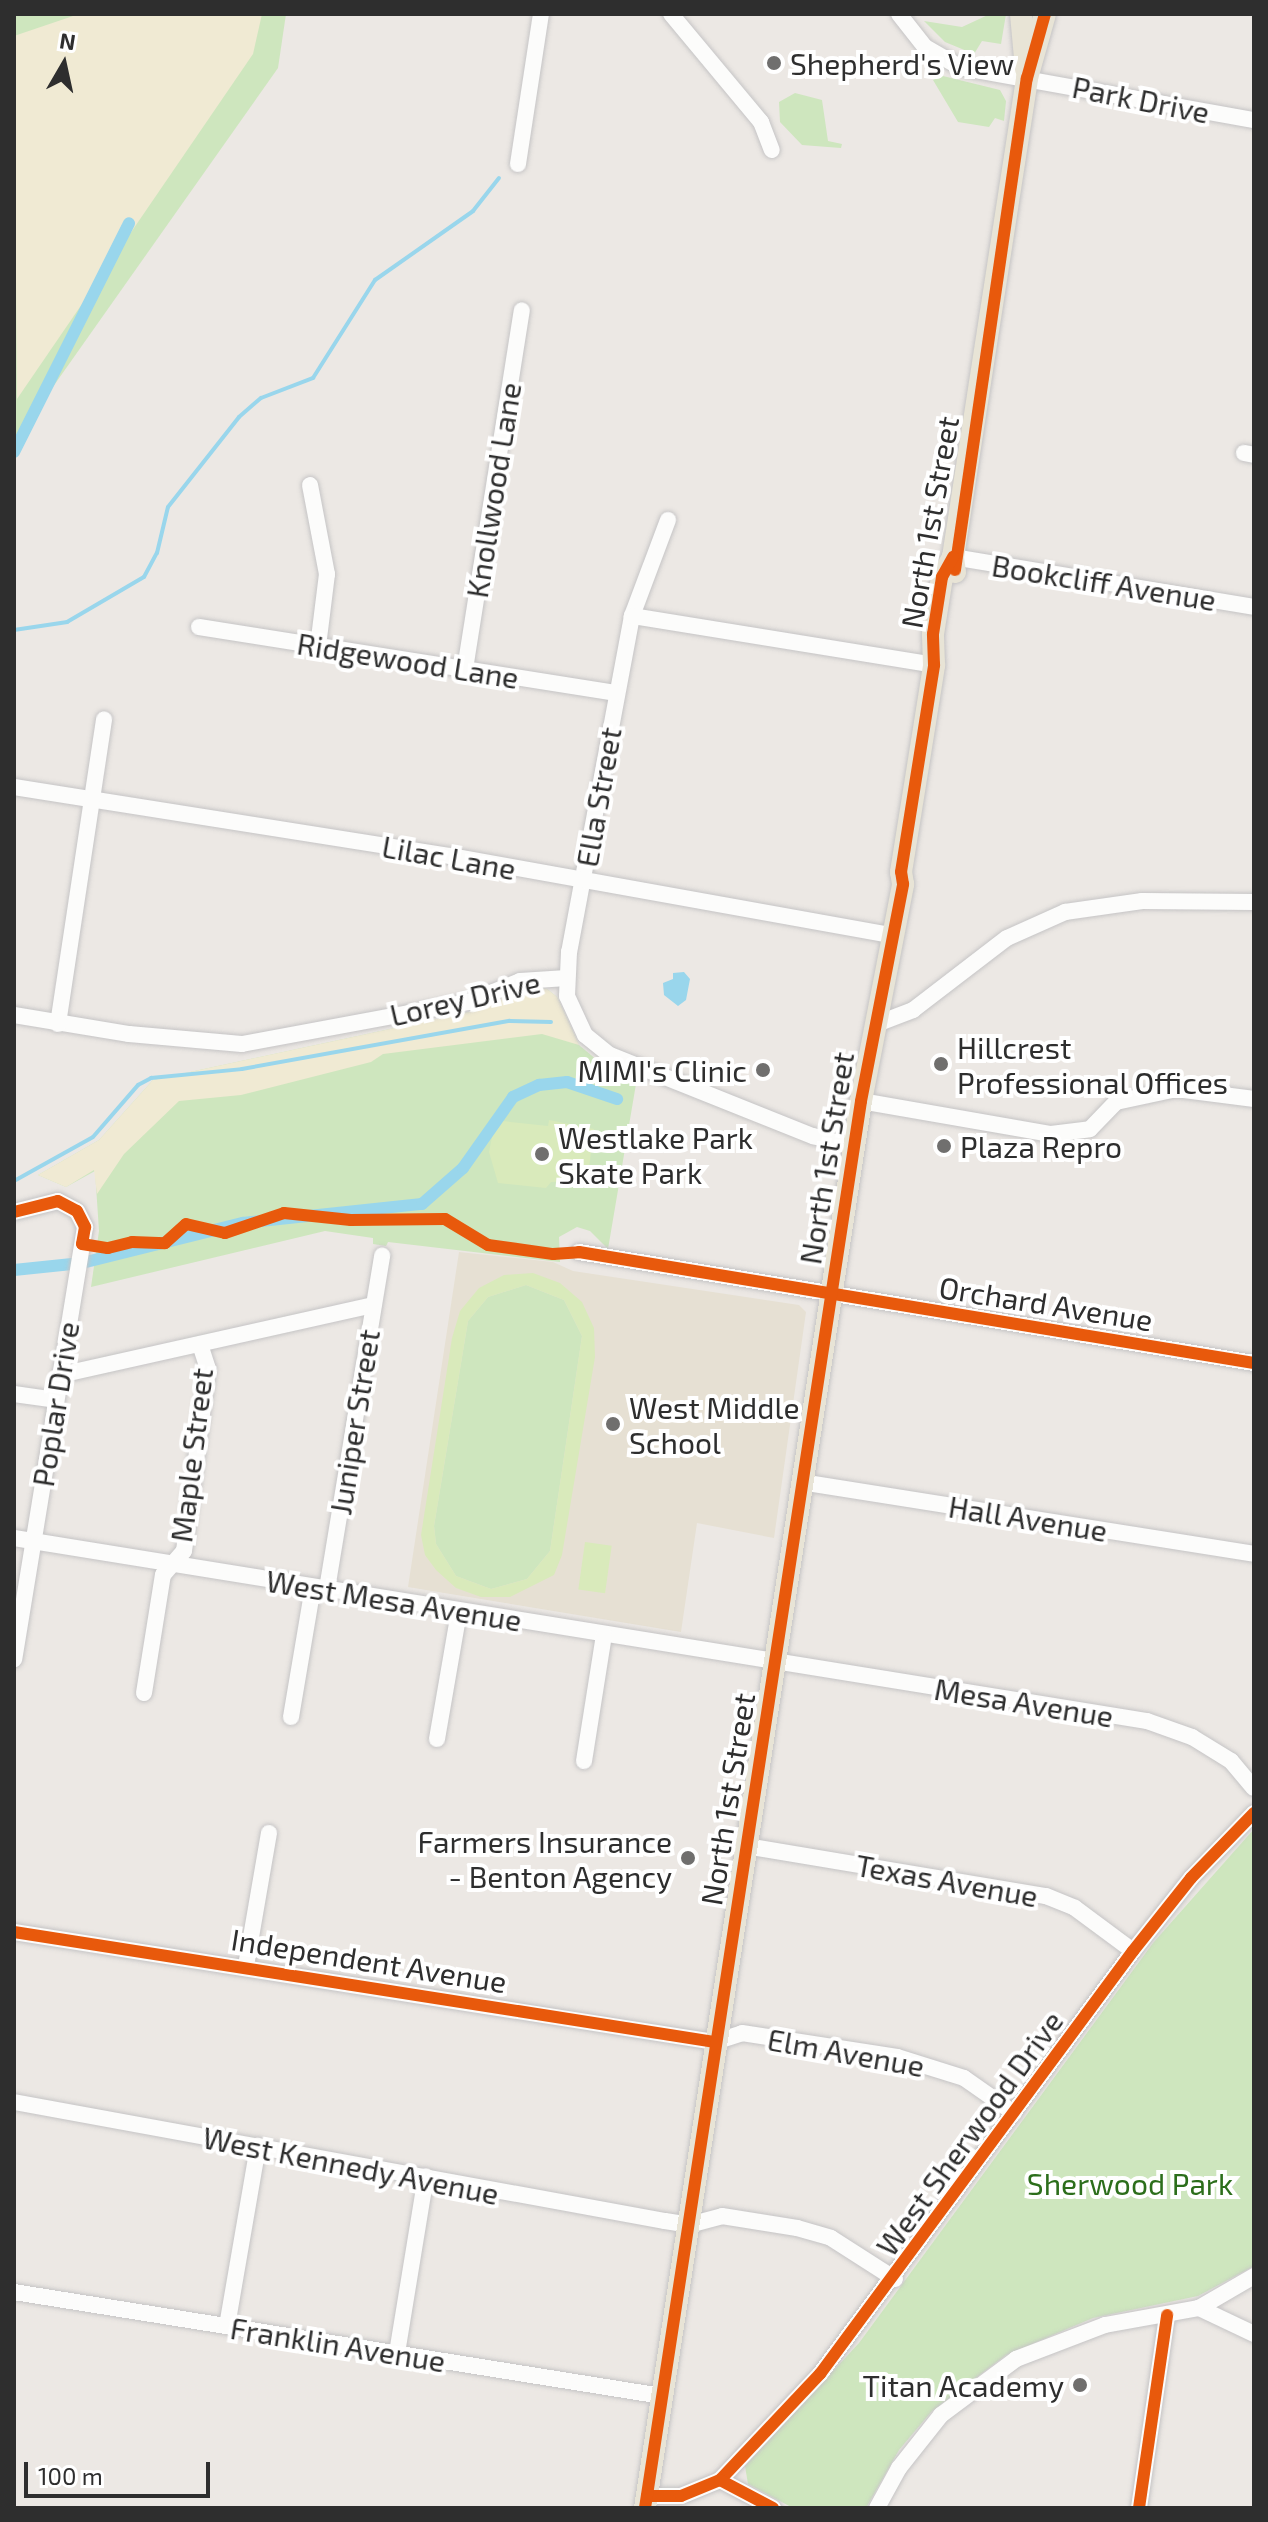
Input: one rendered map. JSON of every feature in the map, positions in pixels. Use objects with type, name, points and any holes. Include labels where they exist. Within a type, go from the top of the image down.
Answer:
[{"type":"main road","name":"North 1st Street","points":[[1021,14],[1027,78]]},
{"type":"main road","name":"North 1st Street","points":[[880,991],[887,983],[934,665],[952,604],[953,557],[1027,78],[1045,14]]},
{"type":"main road","name":"North 1st Street","points":[[646,2502],[801,1482],[880,991],[876,979],[883,934],[893,883],[901,872]]},
{"type":"street","points":[[518,164],[541,14]]},
{"type":"street","name":"Park Drive","points":[[899,14],[925,47],[948,63],[1254,120]]},
{"type":"street","points":[[675,17],[761,122],[772,150]]},
{"type":"street","name":"Knollwood Lane","points":[[465,669],[522,311]]},
{"type":"street","points":[[310,485],[327,574],[318,646]]},
{"type":"street","name":"Ella Street","points":[[567,978],[632,616],[668,520]]},
{"type":"street","name":"Bookcliff Avenue","points":[[953,557],[1254,607]]},
{"type":"street","points":[[632,616],[934,665]]},
{"type":"street","name":"Ridgewood Lane","points":[[199,627],[617,693]]},
{"type":"street","points":[[58,1024],[104,719]]},
{"type":"street","name":"Lilac Lane","points":[[14,787],[584,879],[883,934]]},
{"type":"street","points":[[874,1025],[913,1010],[1007,938],[1065,912],[1142,901],[1254,902]]},
{"type":"street","name":"Lorey Drive","points":[[14,1015],[58,1024],[242,1044],[469,1002],[520,981],[567,978],[574,1017],[585,1035],[610,1055],[813,1136],[854,1147]]},
{"type":"street","points":[[861,1101],[1051,1134],[1090,1129],[1116,1102],[1176,1089],[1254,1099]]},
{"type":"street","name":"Poplar Drive","points":[[14,1212],[58,1201],[77,1211],[85,1227],[14,1659]]},
{"type":"street","name":"Orchard Avenue","points":[[579,1252],[1254,1363]]},
{"type":"street","name":"Juniper Street","points":[[291,1717],[320,1588],[382,1256]]},
{"type":"street","points":[[60,1375],[373,1305]]},
{"type":"street","name":"Maple Street","points":[[144,1693],[163,1575],[184,1551],[208,1369],[200,1344]]},
{"type":"street","points":[[14,1394],[56,1400]]},
{"type":"street","name":"Hall Avenue","points":[[801,1482],[1254,1554]]},
{"type":"street","name":"West Mesa Avenue","points":[[14,1538],[774,1663]]},
{"type":"street","points":[[437,1739],[459,1611]]},
{"type":"street","points":[[584,1761],[604,1635]]},
{"type":"street","name":"Mesa Avenue","points":[[774,1663],[1147,1721],[1192,1737],[1218,1753],[1254,1788]]},
{"type":"street","name":"West Sherwood Drive","points":[[720,2480],[820,2374],[895,2279],[1133,1951],[1191,1878],[1254,1813]]},
{"type":"street","points":[[246,1966],[269,1833]]},
{"type":"street","name":"Texas Avenue","points":[[746,1846],[1046,1896],[1075,1908],[1133,1951]]},
{"type":"street","name":"Independent Avenue","points":[[14,1932],[715,2042]]},
{"type":"street","name":"Elm Avenue","points":[[715,2042],[742,2033],[928,2064],[964,2078],[1014,2113]]},
{"type":"street","name":"West Kennedy Avenue","points":[[14,2102],[689,2225]]},
{"type":"street","points":[[227,2326],[258,2146]]},
{"type":"street","points":[[397,2353],[426,2176]]},
{"type":"street","points":[[689,2225],[722,2216],[797,2228],[831,2238],[895,2279]]},
{"type":"street","points":[[877,2508],[899,2468],[941,2415],[998,2371],[1061,2337],[1199,2308],[1254,2276]]},
{"type":"street","name":"Franklin Avenue","points":[[14,2292],[662,2396]]},
{"type":"street","points":[[1199,2308],[1254,2334]]},
{"type":"street","points":[[1139,2508],[1167,2315]]},
{"type":"street","points":[[646,2502],[681,2496],[720,2480],[773,2508]]},
{"type":"shaded area","name":"West Middle School","points":[[459,1252],[553,1262],[573,1271],[799,1305],[806,1312],[774,1538],[697,1523],[681,1632],[408,1587]]},
{"type":"green space","points":[[14,14],[286,14],[278,68],[14,442]]},
{"type":"green space","points":[[990,14],[1006,14],[1001,44],[982,41],[974,54],[945,42],[924,21],[962,27]]},
{"type":"green space","points":[[943,76],[1000,90],[1006,101],[1004,121],[995,118],[989,127],[958,122],[933,80]]},
{"type":"green space","points":[[795,93],[822,100],[828,141],[842,144],[841,148],[802,145],[780,122],[779,102]]},
{"type":"green space","points":[[527,987],[547,989],[557,997],[579,1045],[615,1075],[636,1084],[608,1249],[590,1231],[577,1227],[559,1237],[560,1262],[388,1242],[386,1246],[373,1244],[373,1238],[325,1231],[91,1287],[99,1231],[95,1171],[66,1187],[38,1175],[99,1140],[153,1080],[469,1012]]},
{"type":"green space","name":"Westlake Park Skate Park","points":[[549,1120],[594,1129],[589,1168],[574,1181],[551,1182],[546,1188],[498,1183],[489,1152],[494,1127],[502,1121],[548,1126]]},
{"type":"green space","points":[[533,1273],[560,1283],[582,1302],[594,1328],[595,1357],[562,1555],[554,1575],[510,1597],[481,1597],[456,1588],[436,1570],[425,1555],[421,1535],[452,1338],[460,1311],[479,1288],[504,1275]],"holes":[[[526,1285],[564,1300],[582,1336],[550,1551],[527,1579],[491,1589],[456,1576],[436,1544],[434,1526],[468,1321],[488,1297]]]},
{"type":"green space","points":[[526,1285],[564,1300],[582,1336],[550,1551],[527,1579],[491,1589],[456,1576],[436,1544],[434,1526],[468,1321],[488,1297]]},
{"type":"green space","points":[[585,1542],[612,1546],[605,1593],[578,1590]]},
{"type":"green space","name":"Sherwood Park","points":[[1254,1829],[1254,2266],[1198,2296],[1093,2318],[1006,2355],[932,2411],[899,2450],[866,2508],[793,2508],[748,2484],[745,2466],[859,2343],[1153,1943]]},
{"type":"sand","points":[[79,14],[262,14],[253,54],[17,399],[14,36]]},
{"type":"sand","points":[[527,987],[547,989],[557,997],[579,1045],[542,1034],[383,1054],[371,1062],[241,1095],[179,1101],[124,1154],[97,1194],[94,1170],[66,1187],[38,1175],[99,1140],[153,1080],[469,1012]]},
{"type":"water","points":[[684,972],[690,979],[686,1000],[678,1006],[664,995],[663,983],[673,979],[673,973]]},
{"type":"waterway","points":[[14,630],[67,622],[144,577],[157,553],[168,507],[239,417],[261,398],[313,378],[375,280],[473,211],[499,178]]},
{"type":"waterway","points":[[14,452],[129,223]]},
{"type":"waterway","points":[[14,1181],[93,1137],[138,1085],[151,1078],[242,1069],[510,1021],[551,1022]]},
{"type":"waterway","points":[[14,1270],[82,1263],[243,1223],[422,1204],[463,1168],[513,1097],[539,1085],[567,1082],[617,1099]]},
{"type":"cycle path","points":[[955,570],[1027,78],[1045,14]]},
{"type":"cycle path","points":[[645,2508],[861,1101],[903,884],[901,872],[934,665],[933,634],[942,577],[953,557]]},
{"type":"cycle path","points":[[14,1212],[58,1201],[77,1211],[85,1227],[82,1244],[108,1248],[132,1242],[165,1243],[186,1224],[225,1233],[284,1213],[351,1220],[445,1219],[488,1245],[553,1254],[579,1252],[1254,1363]]},
{"type":"cycle path","points":[[720,2480],[820,2374],[1133,1951],[1191,1878],[1254,1813]]},
{"type":"cycle path","points":[[14,1932],[715,2042]]},
{"type":"cycle path","points":[[1139,2508],[1167,2315]]},
{"type":"cycle path","points":[[647,2496],[681,2496],[720,2480],[773,2508]]},
{"type":"place","name":"Shepherd's View","points":[[774,63]]},
{"type":"place","name":"Hillcrest Professional Offices","points":[[941,1064]]},
{"type":"place","name":"MIMI's Clinic","points":[[763,1070]]},
{"type":"place","name":"Plaza Repro","points":[[944,1146]]},
{"type":"place","name":"Westlake Park Skate Park","points":[[542,1154]]},
{"type":"place","name":"West Middle School","points":[[613,1424]]},
{"type":"place","name":"Farmers Insurance - Benton Agency","points":[[688,1858]]},
{"type":"place","name":"Titan Academy","points":[[1080,2385]]}]
